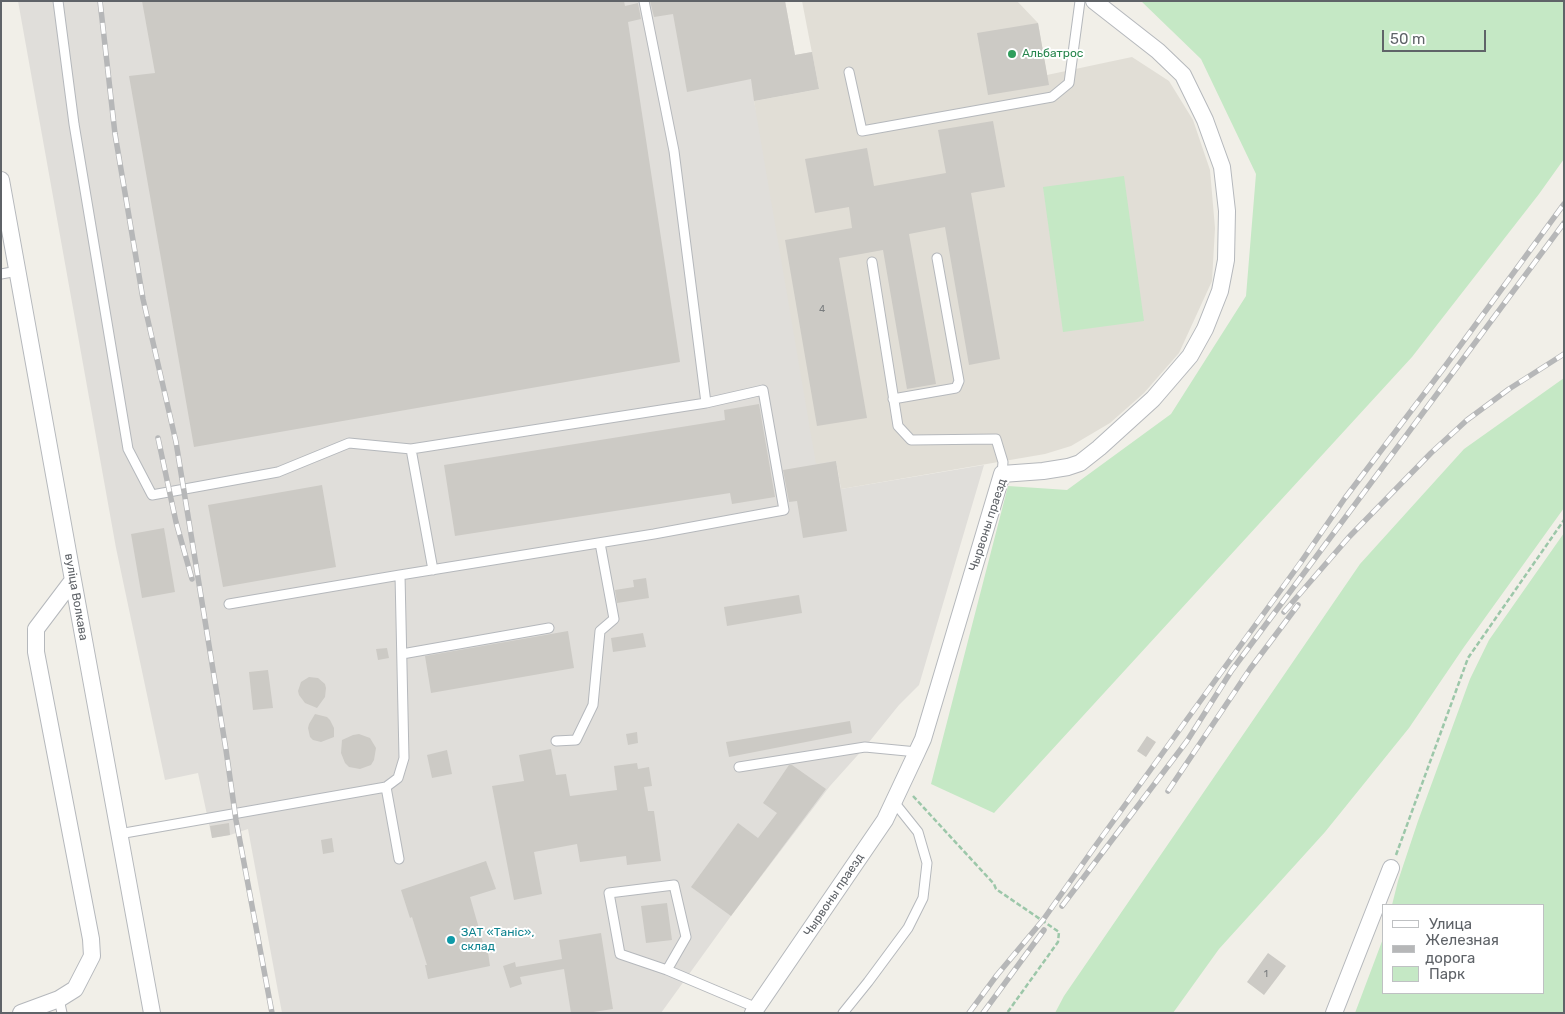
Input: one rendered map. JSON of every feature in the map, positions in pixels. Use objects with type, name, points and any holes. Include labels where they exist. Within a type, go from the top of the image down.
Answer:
[{"type":"street","name":"Чырвоны праезд","points":[[755,1010],[885,820],[894,802],[923,739],[1002,474],[1043,472],[1068,467],[1080,463],[1099,448],[1153,400],[1190,356],[1205,330],[1220,291],[1226,260],[1227,211],[1222,166],[1205,120],[1183,75],[1158,51],[1094,1]]},
{"type":"street","name":"вуліца Волкава","points":[[1,180],[152,1013]]},
{"type":"street","points":[[21,1013],[61,1006],[75,989],[92,956],[92,947],[36,652],[36,629],[73,580]]},
{"type":"street","points":[[1334,1013],[1391,868]]},
{"type":"lane","points":[[58,1],[74,124],[128,450],[152,495],[278,472],[349,443],[411,449],[706,403],[763,390],[784,510],[229,604]]},
{"type":"lane","points":[[644,1],[674,151],[706,403]]},
{"type":"lane","points":[[849,72],[862,132],[1052,96],[1069,83],[1080,1]]},
{"type":"lane","points":[[894,399],[956,388],[959,381],[937,258]]},
{"type":"lane","points":[[872,262],[898,426],[911,440],[996,439],[1003,462],[1002,474]]},
{"type":"lane","points":[[1,274],[18,271]]},
{"type":"lane","points":[[411,449],[433,570]]},
{"type":"lane","points":[[556,741],[576,740],[593,705],[600,632],[614,619],[600,542]]},
{"type":"lane","points":[[119,834],[386,787],[398,778],[404,758],[400,575]]},
{"type":"lane","points":[[402,654],[549,628]]},
{"type":"lane","points":[[739,767],[865,747],[917,752]]},
{"type":"lane","points":[[386,787],[399,859]]},
{"type":"lane","points":[[842,1013],[868,982],[908,928],[923,898],[927,863],[918,832],[894,802]]},
{"type":"lane","points":[[667,970],[686,937],[674,885],[609,893],[620,954],[667,970],[755,1010]]},
{"type":"path","points":[[1391,868],[1468,658],[1564,520]]},
{"type":"path","points":[[902,784],[994,884],[996,889],[1059,932],[1058,942],[1007,1013]]},
{"type":"shaded area","points":[[18,1],[785,1],[795,55],[812,52],[819,89],[754,101],[841,489],[984,465],[919,685],[899,705],[830,786],[731,916],[661,1013],[282,1013],[248,829],[212,838],[198,773],[165,780],[116,548]]},
{"type":"shaded area","points":[[802,1],[1017,1],[1038,23],[1047,75],[1132,57],[1169,81],[1193,120],[1210,170],[1215,228],[1212,281],[1179,353],[1144,393],[1110,423],[1071,446],[1045,454],[841,489],[836,461],[816,464],[754,101],[819,89]]},
{"type":"green space","points":[[1141,1],[1564,1],[1564,159],[1412,357],[994,813],[931,784],[1008,486],[1067,490],[1171,414],[1246,296],[1256,174],[1201,59]]},
{"type":"green space","points":[[1124,176],[1144,321],[1063,332],[1043,187]]},
{"type":"green space","points":[[1564,378],[1564,508],[1464,647],[1409,728],[1325,832],[1219,949],[1173,1013],[1055,1013],[1064,996],[1360,564],[1464,449]]},
{"type":"green space","points":[[1564,533],[1564,1013],[1355,1013],[1382,941],[1382,994],[1545,994],[1545,904],[1392,904],[1418,821],[1470,679],[1489,640]]},
{"type":"building","points":[[142,1],[624,1],[625,6],[638,3],[641,19],[628,22],[680,362],[194,447],[129,76],[155,73]]},
{"type":"building","points":[[650,1],[785,1],[795,55],[812,52],[819,89],[754,101],[751,79],[687,92],[673,14],[654,17]]},
{"type":"building","name":"Альбатрос","points":[[1038,23],[1049,85],[988,95],[977,33]]},
{"type":"building","points":[[993,121],[1005,187],[971,193],[1000,359],[969,365],[945,227],[909,234],[936,384],[907,389],[883,250],[839,258],[867,418],[817,426],[785,240],[852,228],[849,207],[815,213],[805,159],[867,148],[874,186],[946,173],[938,130]]},
{"type":"building","points":[[759,404],[775,497],[732,504],[730,493],[455,536],[444,465],[725,420],[724,410]]},
{"type":"building","points":[[836,461],[847,531],[803,538],[797,501],[789,502],[783,470]]},
{"type":"building","points":[[322,485],[336,567],[223,587],[208,505]]},
{"type":"building","points":[[164,528],[175,592],[142,598],[131,534]]},
{"type":"building","points":[[646,578],[649,598],[617,603],[615,590],[634,587],[633,580]]},
{"type":"building","points":[[799,595],[802,613],[727,626],[724,607]]},
{"type":"building","points":[[568,631],[574,668],[431,693],[425,656]]},
{"type":"building","points":[[643,633],[646,647],[613,652],[611,638]]},
{"type":"building","points":[[387,648],[389,658],[378,660],[376,649]]},
{"type":"building","points":[[268,670],[273,708],[253,710],[249,672]]},
{"type":"building","points":[[309,677],[318,678],[325,684],[325,697],[317,708],[305,703],[299,695],[298,691],[301,682]]},
{"type":"building","points":[[315,714],[327,717],[330,720],[334,728],[334,737],[321,742],[310,737],[308,728]]},
{"type":"building","points":[[850,721],[852,733],[729,757],[726,742]]},
{"type":"building","points":[[637,732],[638,743],[628,745],[626,734]]},
{"type":"building","points":[[359,734],[370,738],[376,748],[371,765],[360,769],[349,767],[341,753],[342,740]]},
{"type":"building","points":[[1147,736],[1156,742],[1146,757],[1137,751]]},
{"type":"building","points":[[551,749],[556,775],[566,774],[570,796],[617,790],[614,766],[637,763],[638,769],[649,767],[652,786],[644,787],[648,811],[654,811],[661,861],[627,865],[626,856],[580,862],[577,844],[534,852],[542,894],[514,900],[492,786],[524,781],[519,755]]},
{"type":"building","points":[[447,750],[452,774],[432,778],[427,755]]},
{"type":"building","points":[[789,765],[792,765],[826,789],[731,916],[691,887],[738,823],[758,838],[777,813],[763,803]]},
{"type":"building","points":[[229,823],[230,835],[212,838],[210,826]]},
{"type":"building","points":[[332,838],[334,852],[323,854],[321,840]]},
{"type":"building","points":[[486,861],[496,889],[470,897],[486,953],[488,952],[490,966],[428,979],[425,965],[427,965],[412,917],[410,918],[401,890]]},
{"type":"building","points":[[667,903],[672,940],[646,943],[641,906]]},
{"type":"building","points":[[601,933],[613,1009],[587,1013],[571,1013],[564,969],[520,977],[522,984],[510,988],[503,966],[515,962],[516,967],[562,959],[559,940]]},
{"type":"building","points":[[1268,953],[1286,966],[1264,995],[1247,982]]},
{"type":"railway","points":[[100,1],[115,134],[143,299],[176,442],[236,820],[272,1013]]},
{"type":"railway","points":[[969,1013],[997,975],[1043,920],[1345,498],[1446,365],[1564,204]]},
{"type":"railway","points":[[1062,906],[1187,741],[1232,670],[1564,223]]},
{"type":"railway","points":[[1284,612],[1349,537],[1431,453],[1467,420],[1509,389],[1564,354]]},
{"type":"railway","points":[[158,438],[176,522],[192,579]]},
{"type":"railway","points":[[1168,791],[1250,669],[1298,605]]},
{"type":"railway","points":[[983,1013],[1044,930]]},
{"type":"place","name":"Альбатрос","points":[[1012,54]]},
{"type":"place","name":"ЗАТ «Таніс», склад","points":[[451,940]]}]
